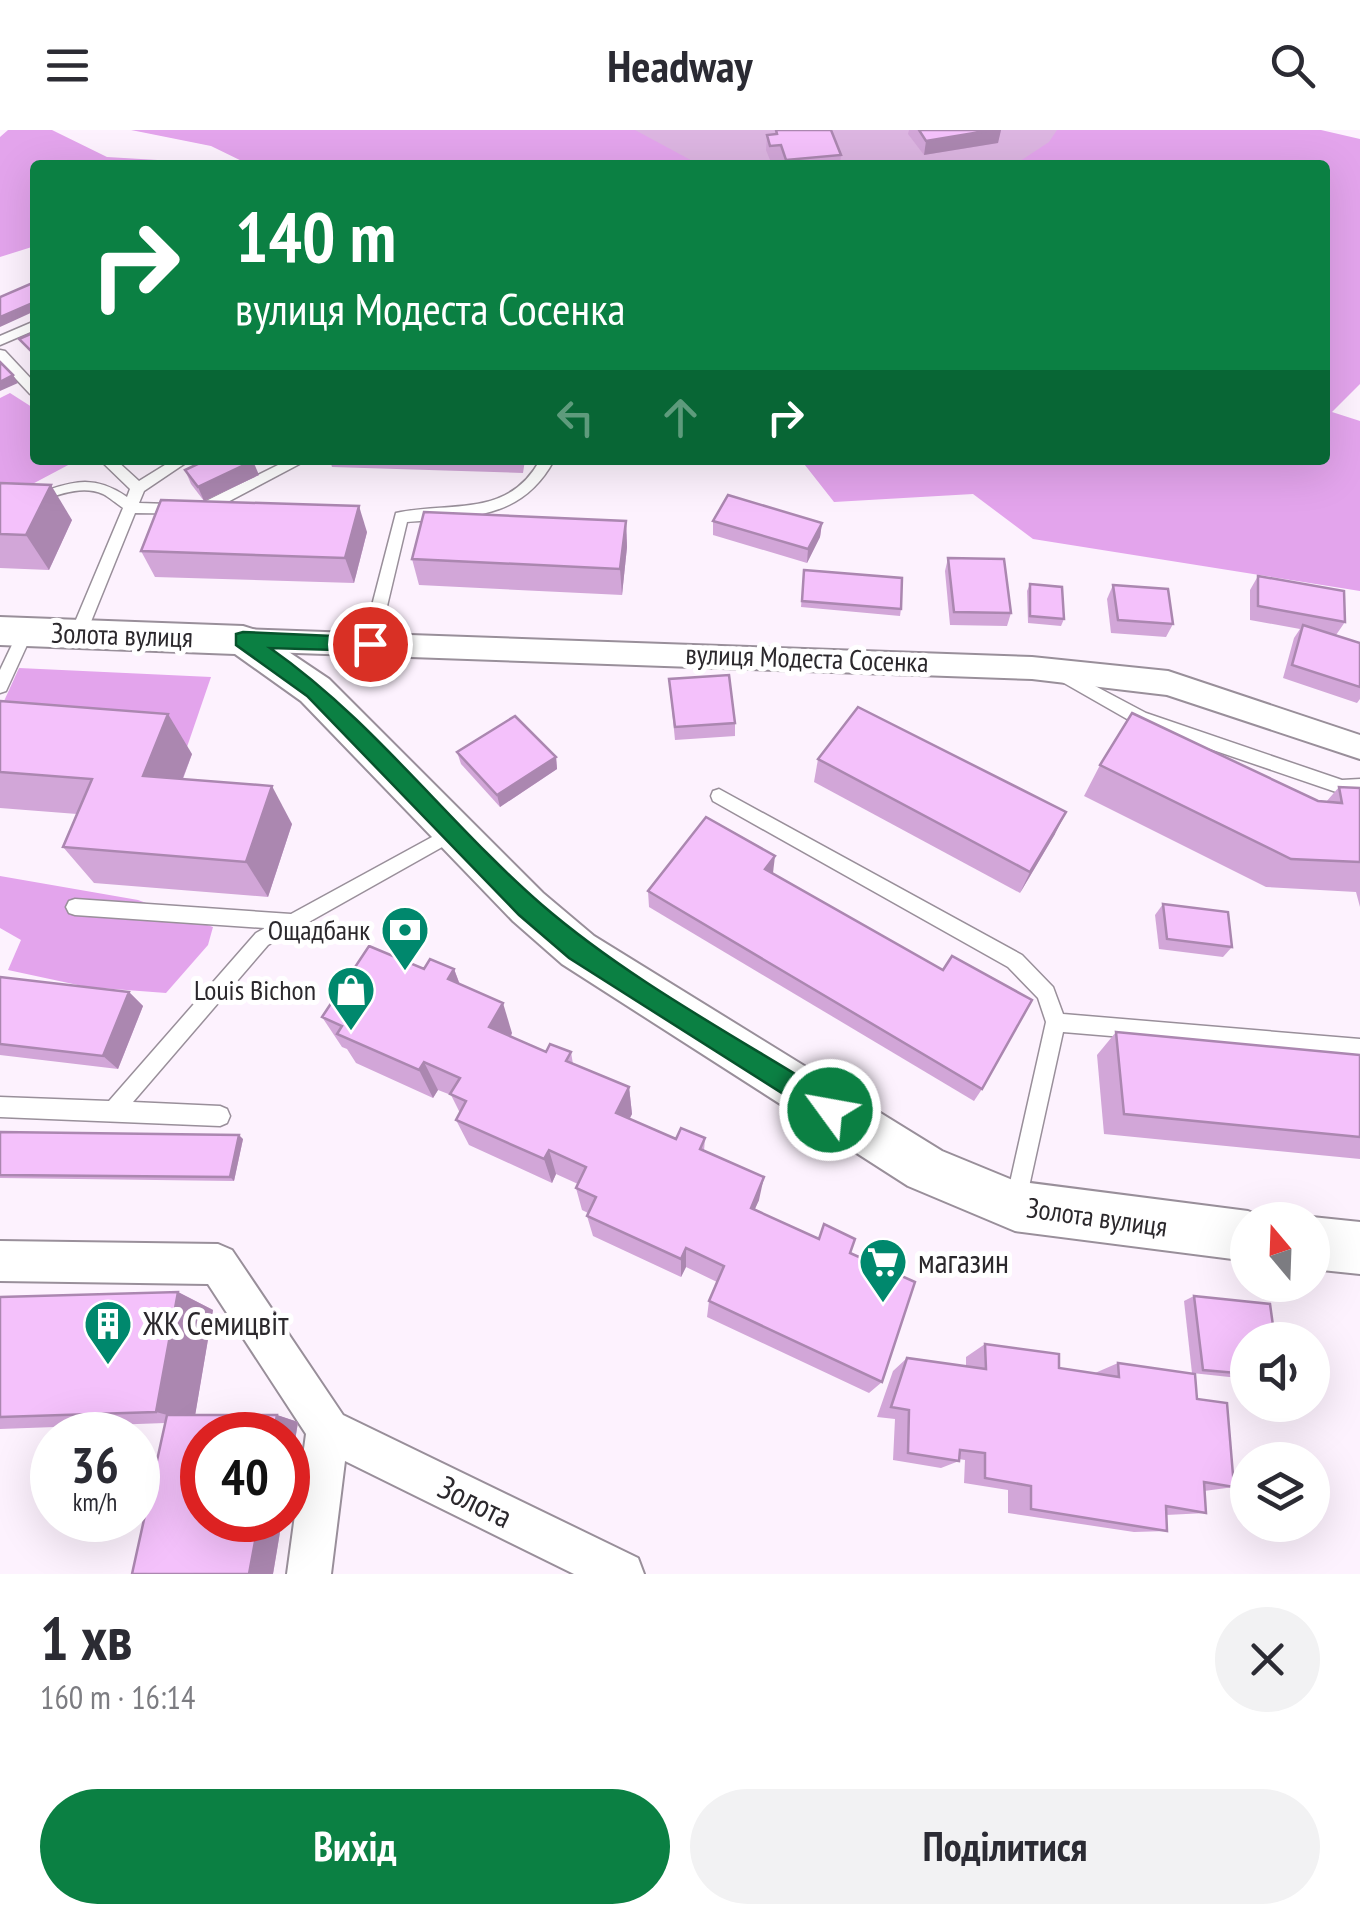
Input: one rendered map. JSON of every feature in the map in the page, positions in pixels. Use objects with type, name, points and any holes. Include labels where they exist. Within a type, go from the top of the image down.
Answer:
[{"type":"street","name":"Золота вулиця","points":[[12,632],[243,640],[315,690],[528,907],[578,950],[925,1169],[1015,1206],[1065,1216],[1230,1234]]},
{"type":"street","name":"вулиця Модеста Сосенка","points":[[243,640],[799,656],[1056,671],[1168,684],[1360,747]]},
{"type":"street","points":[[1330,1245],[1360,1248]]},
{"type":"street","points":[[0,1261],[218,1264],[328,1430],[309,1574]]},
{"type":"street","name":"Золота","points":[[328,1430],[622,1574]]},
{"type":"lane","points":[[0,341],[30,327]]},
{"type":"lane","points":[[0,354],[30,386]]},
{"type":"lane","points":[[113,465],[138,488]]},
{"type":"lane","points":[[78,634],[138,488],[175,465]]},
{"type":"lane","points":[[0,503],[13,504],[70,486],[104,488],[132,508],[200,510],[290,465]]},
{"type":"lane","points":[[370,644],[401,517],[485,508],[510,500],[530,488],[544,465]]},
{"type":"lane","points":[[0,687],[12,632]]},
{"type":"lane","points":[[1056,671],[1140,718],[1342,787],[1360,786]]},
{"type":"lane","points":[[720,796],[1016,961],[1046,994],[1056,1022],[1015,1206]]},
{"type":"lane","points":[[113,1111],[262,939],[454,832]]},
{"type":"lane","points":[[75,908],[293,922]]},
{"type":"lane","points":[[1056,1022],[1360,1048]]},
{"type":"lane","points":[[0,1108],[220,1116]]},
{"type":"shaded area","points":[[8,130],[52,130],[107,157],[158,160],[30,160],[30,248],[0,257],[0,137]]},
{"type":"shaded area","points":[[131,130],[635,130],[691,160],[240,160],[211,146]]},
{"type":"shaded area","points":[[535,130],[1292,130],[1318,160],[597,160]]},
{"type":"shaded area","points":[[1057,130],[1321,130],[1360,139],[1360,384],[1332,412],[1360,421],[1360,591],[1033,539],[973,494],[834,502],[805,465],[1330,465],[1330,160],[1022,160],[1049,142]]},
{"type":"shaded area","points":[[10,393],[30,406],[30,465],[68,465],[23,489],[0,491],[0,398]]},
{"type":"shaded area","points":[[19,668],[211,677],[187,747],[0,710]]},
{"type":"shaded area","points":[[0,876],[138,900],[213,927],[208,945],[166,993],[87,987],[8,970],[21,940],[0,928]]},
{"type":"building","points":[[776,130],[831,130],[841,155],[786,160],[781,145],[770,146],[767,135],[777,134]]},
{"type":"building","points":[[919,130],[992,130],[926,141]]},
{"type":"building","points":[[30,284],[30,304],[0,317],[0,297]]},
{"type":"building","points":[[30,334],[30,350],[19,339]]},
{"type":"building","points":[[0,362],[13,375],[0,382]]},
{"type":"building","points":[[196,465],[245,465],[198,487],[185,470]]},
{"type":"building","points":[[0,483],[51,485],[26,535],[0,534]]},
{"type":"building","points":[[728,495],[822,523],[808,549],[713,521]]},
{"type":"building","points":[[161,500],[359,506],[345,558],[141,551]]},
{"type":"building","points":[[424,512],[626,521],[620,569],[412,559]]},
{"type":"building","points":[[948,558],[1004,559],[1011,613],[954,612]]},
{"type":"building","points":[[804,570],[902,578],[901,609],[802,601]]},
{"type":"building","points":[[1258,576],[1344,591],[1345,622],[1258,606]]},
{"type":"building","points":[[1030,584],[1062,587],[1064,619],[1030,616]]},
{"type":"building","points":[[1113,585],[1168,589],[1173,624],[1118,620]]},
{"type":"building","points":[[1303,625],[1360,643],[1360,687],[1292,665]]},
{"type":"building","points":[[729,675],[735,723],[675,727],[669,679]]},
{"type":"building","points":[[0,701],[168,714],[143,776],[272,786],[246,862],[63,847],[92,779],[0,772]]},
{"type":"building","points":[[858,707],[1066,812],[1030,872],[818,759]]},
{"type":"building","points":[[1132,713],[1318,801],[1342,803],[1339,787],[1360,788],[1360,862],[1291,859],[1100,765]]},
{"type":"building","points":[[515,716],[556,757],[497,795],[457,752]]},
{"type":"building","points":[[706,817],[775,856],[765,869],[943,970],[952,956],[1032,1000],[982,1089],[648,891]]},
{"type":"building","points":[[1163,904],[1228,912],[1232,947],[1167,939]]},
{"type":"building","points":[[369,946],[424,969],[430,959],[454,969],[448,979],[503,1003],[489,1027],[546,1052],[550,1044],[571,1052],[566,1061],[629,1087],[616,1113],[676,1139],[681,1128],[705,1138],[700,1149],[764,1177],[751,1208],[819,1239],[824,1224],[855,1239],[850,1253],[915,1282],[882,1382],[709,1301],[724,1266],[686,1248],[681,1259],[587,1216],[596,1197],[576,1188],[586,1167],[549,1150],[544,1159],[456,1120],[466,1101],[450,1094],[460,1078],[424,1062],[419,1070],[337,1034],[342,1026],[322,1017]]},
{"type":"building","points":[[0,977],[129,992],[103,1056],[0,1044]]},
{"type":"building","points":[[1116,1032],[1360,1055],[1360,1137],[1124,1114]]},
{"type":"building","points":[[0,1132],[239,1135],[230,1177],[0,1175]]},
{"type":"building","name":"ЖК Семицвіт","points":[[178,1292],[156,1412],[30,1412],[30,1416],[0,1417],[0,1297]]},
{"type":"building","points":[[1194,1296],[1270,1304],[1272,1322],[1230,1322],[1230,1372],[1203,1370]]},
{"type":"building","points":[[985,1344],[1059,1354],[1059,1368],[1119,1377],[1118,1363],[1195,1374],[1197,1399],[1227,1403],[1230,1486],[1204,1482],[1206,1513],[1166,1506],[1167,1531],[1031,1509],[1031,1486],[985,1478],[985,1453],[960,1450],[959,1461],[908,1453],[909,1410],[891,1407],[907,1358],[986,1369]]},
{"type":"building","points":[[167,1415],[180,1415],[180,1542],[255,1542],[249,1574],[132,1574],[139,1542],[160,1542],[160,1447]]},
{"type":"place","name":"Ощадбанк","points":[[405,972]]},
{"type":"place","name":"Louis Bichon","points":[[351,1032]]},
{"type":"place","name":"магазин","points":[[883,1304]]},
{"type":"place","name":"ЖК Семицвіт","points":[[108,1366]]},
{"type":"route","points":[[370,644],[243,640],[315,690],[528,907],[578,950],[830,1110]]}]
